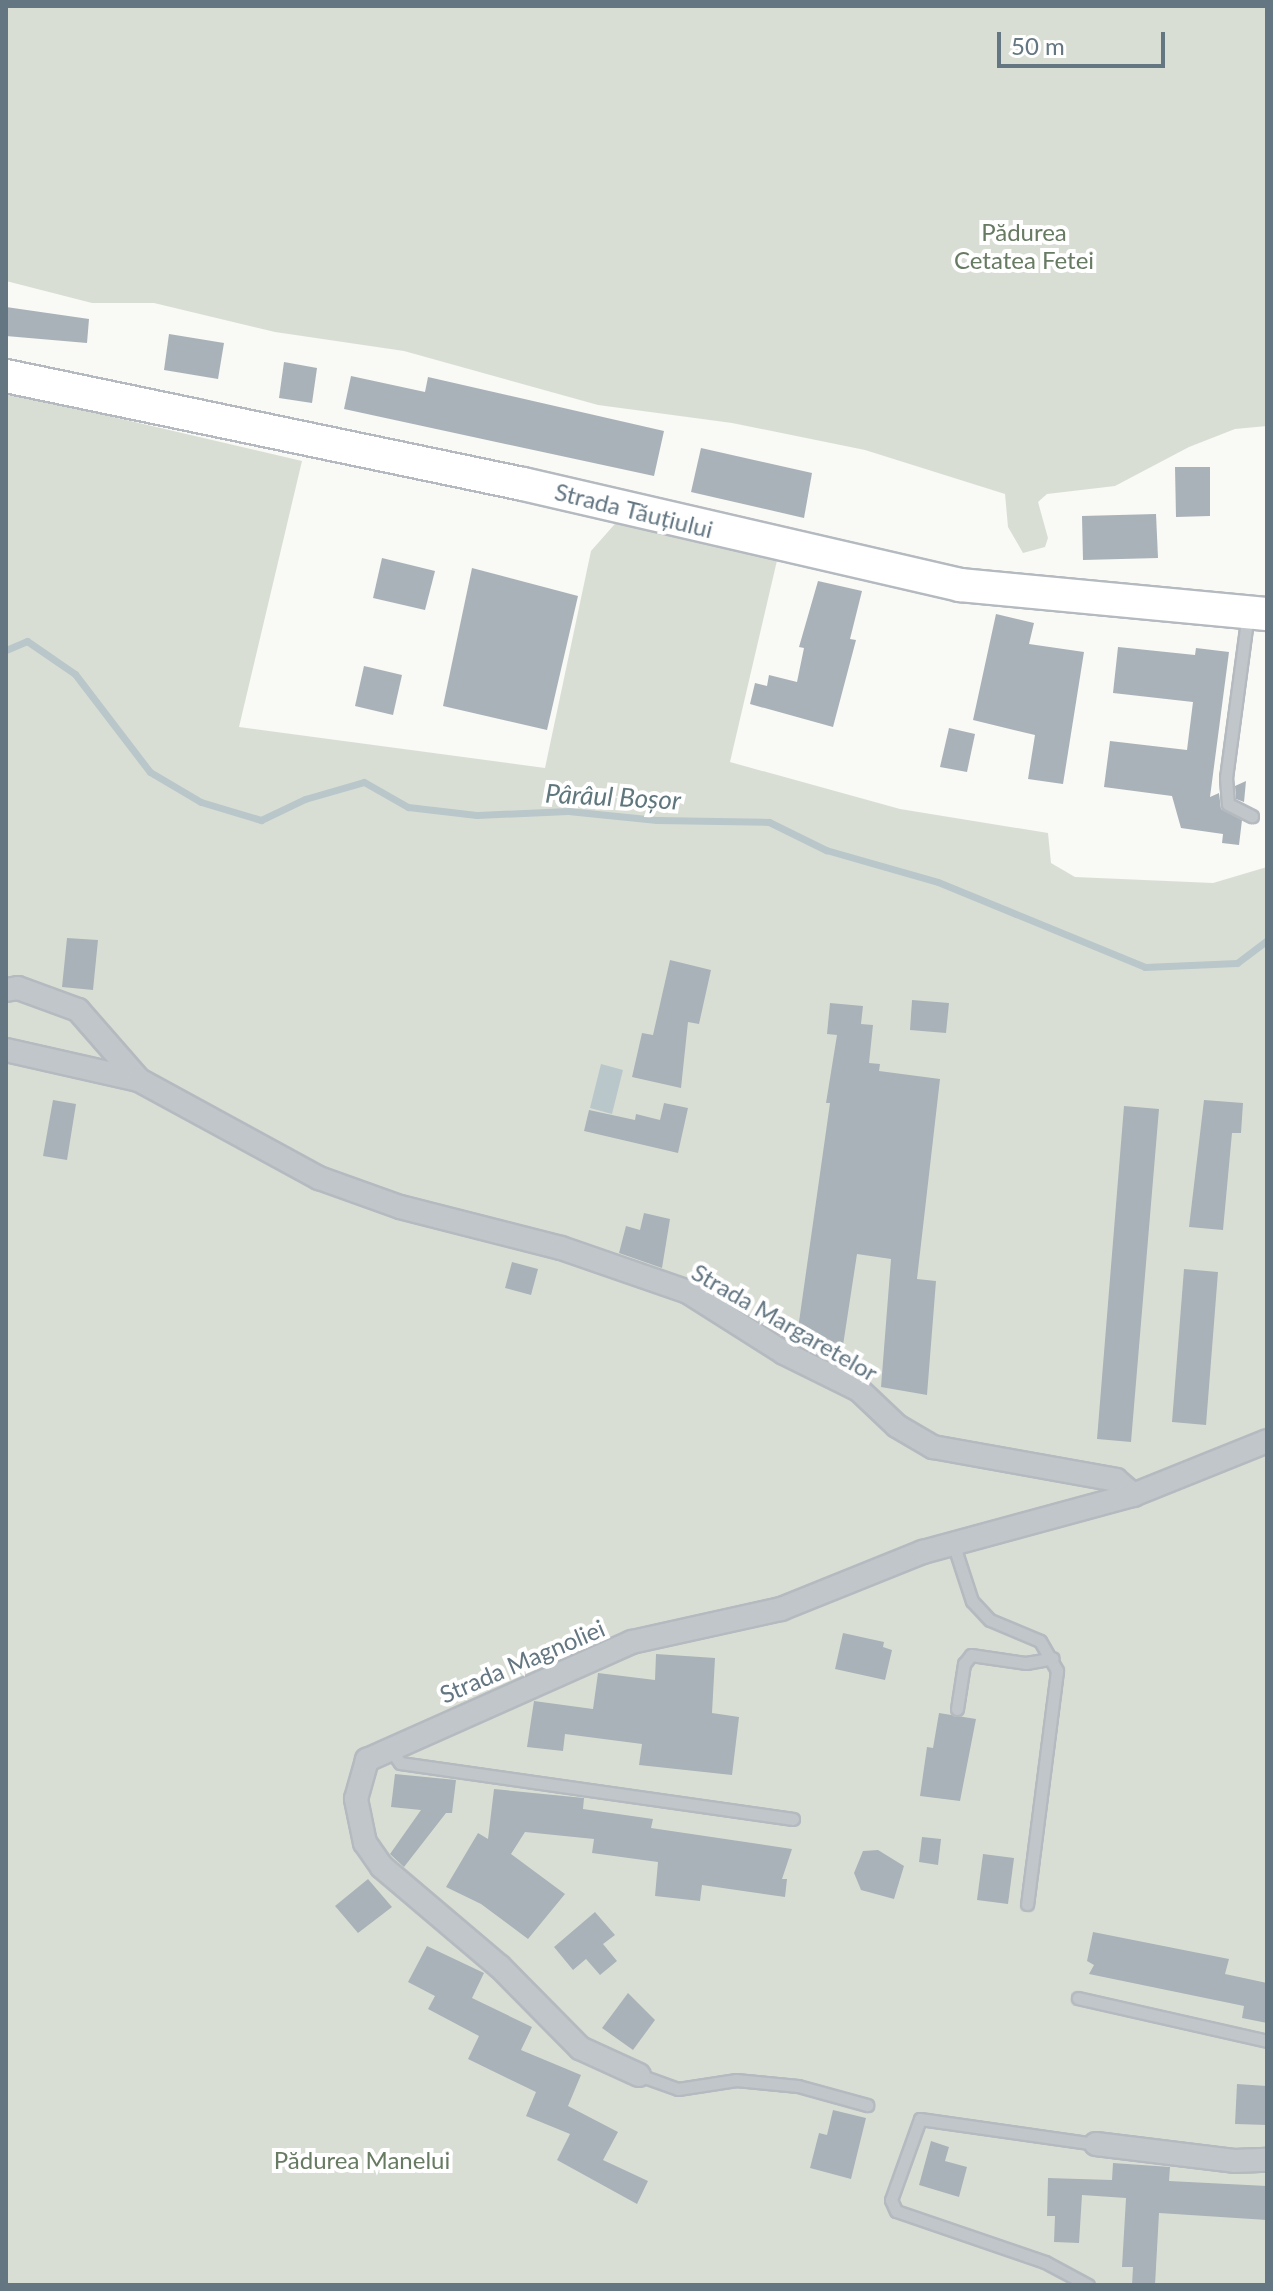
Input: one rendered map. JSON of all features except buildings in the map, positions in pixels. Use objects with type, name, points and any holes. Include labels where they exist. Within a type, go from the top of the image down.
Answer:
[{"type":"main road","name":"Strada Tăuțiului","points":[[6,376],[496,478],[960,585],[1258,613]]},
{"type":"street","name":"Strada Margaretelor","points":[[6,990],[18,988],[78,1010],[139,1080]]},
{"type":"street","name":"Strada Margaretelor","points":[[6,1050],[139,1080],[319,1178],[400,1207],[561,1248],[688,1292],[784,1353],[859,1390],[897,1426],[933,1447],[1116,1480],[1133,1495]]},
{"type":"street","points":[[1133,1495],[1267,1441]]},
{"type":"street","name":"Strada Magnoliei","points":[[639,2075],[580,2048],[500,1967],[382,1867],[365,1843],[356,1799],[367,1760],[632,1642],[781,1609],[953,1543],[1133,1495]]},
{"type":"street","points":[[1096,2144],[1234,2161],[1267,2160]]},
{"type":"lane","points":[[1252,816],[1228,804],[1226,777],[1258,613]]},
{"type":"lane","points":[[953,1543],[972,1601],[990,1620],[1040,1641],[1053,1658],[1057,1671],[1027,1904]]},
{"type":"lane","points":[[957,1709],[964,1664],[971,1655],[1026,1663],[1053,1658]]},
{"type":"lane","points":[[390,1749],[400,1763],[793,1819]]},
{"type":"lane","points":[[1078,1998],[1267,2041]]},
{"type":"lane","points":[[639,2075],[678,2089],[736,2080],[798,2086],[867,2105]]},
{"type":"lane","points":[[1088,2285],[1045,2262],[896,2211],[891,2200],[920,2119],[1096,2144]]},
{"type":"green space","name":"Pădurea Cetatea Fetei","points":[[6,6],[1267,6],[1267,426],[1235,429],[1189,447],[1115,486],[1047,494],[1038,502],[1048,538],[1045,547],[1023,553],[1008,527],[1005,494],[865,450],[732,423],[598,405],[404,351],[275,332],[154,303],[92,303],[6,281]]},
{"type":"green space","name":"Pădurea Manelui","points":[[6,392],[302,461],[239,727],[545,768],[591,551],[621,517],[779,552],[730,762],[900,809],[1048,833],[1051,863],[1075,877],[1213,883],[1267,867],[1267,2285],[6,2285]]},
{"type":"shaded area","points":[[601,1064],[623,1070],[612,1114],[590,1108]]},
{"type":"waterway","name":"Pârâul Boșor","points":[[6,650],[27,641],[75,674],[150,772],[201,802],[261,820],[305,799],[364,782],[408,807],[477,815],[568,811],[657,820],[769,822],[826,850],[938,882],[1145,967],[1237,963],[1267,940]]}]
